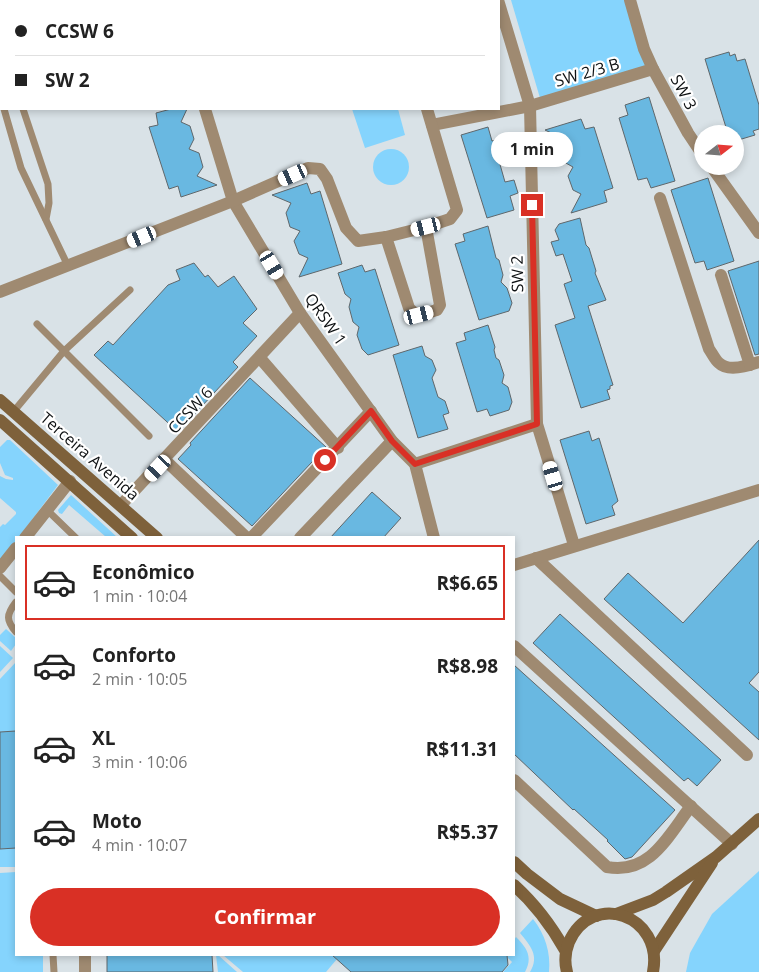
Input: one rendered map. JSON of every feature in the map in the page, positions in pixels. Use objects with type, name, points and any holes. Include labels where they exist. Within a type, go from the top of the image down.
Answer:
[{"type":"street","name":"SW 3","points":[[630,0],[644,49],[653,69],[694,142]]},
{"type":"street","name":"SW 2","points":[[500,7],[530,106],[537,424],[574,545]]},
{"type":"street","name":"SW 2/3 B","points":[[432,126],[530,106],[653,69]]},
{"type":"street","name":"QRSW 1","points":[[205,110],[233,201],[300,313],[392,441],[415,464]]},
{"type":"street","points":[[0,292],[233,201],[308,168],[320,169],[327,179],[346,228],[358,241],[386,237],[450,219],[457,210],[427,110]]},
{"type":"street","points":[[717,175],[759,233]]},
{"type":"street","points":[[660,198],[710,349],[719,364],[730,367],[754,364],[721,275]]},
{"type":"street","points":[[386,237],[409,308],[413,313],[419,315],[437,310],[440,305],[426,227]]},
{"type":"street","name":"CCSW 6","points":[[121,505],[300,313]]},
{"type":"street","points":[[260,358],[338,448]]},
{"type":"street","name":"Terceira Avenida","points":[[0,400],[155,536]]},
{"type":"street","points":[[253,536],[371,411]]},
{"type":"street","name":"Terceira Avenida","points":[[0,420],[130,536]]},
{"type":"street","points":[[433,536],[415,464],[537,424]]},
{"type":"street","points":[[302,536],[392,441]]},
{"type":"street","points":[[165,460],[245,536]]},
{"type":"street","points":[[27,536],[70,481]]},
{"type":"street","points":[[515,565],[574,545],[759,490]]},
{"type":"street","points":[[0,568],[15,549]]},
{"type":"street","points":[[536,558],[748,755]]},
{"type":"street","points":[[515,647],[732,844]]},
{"type":"street","points":[[515,781],[607,867],[617,869],[640,864],[654,854],[691,806]]},
{"type":"street","points":[[565,950],[574,931],[584,922],[596,916],[616,914],[653,900],[716,857],[759,819]]},
{"type":"street","points":[[654,951],[716,857]]},
{"type":"street","points":[[515,863],[560,899],[596,916]]},
{"type":"street","points":[[515,885],[554,929],[565,950],[566,971]]},
{"type":"street","points":[[616,914],[630,918],[641,926],[650,937],[655,962],[653,972]]},
{"type":"street","points":[[85,956],[85,972]]},
{"type":"lane","points":[[4,110],[21,168],[68,266]]},
{"type":"lane","points":[[23,110],[48,184],[49,203],[46,219]]},
{"type":"lane","points":[[14,411],[64,351],[130,290]]},
{"type":"lane","points":[[36,324],[149,436]]},
{"type":"lane","points":[[47,510],[74,536]]},
{"type":"lane","points":[[0,576],[15,591]]},
{"type":"lane","points":[[15,603],[8,616],[9,622],[15,631]]},
{"type":"lane","points":[[53,956],[54,972]]},
{"type":"shaded area","points":[[511,0],[627,0],[646,67],[540,98]]},
{"type":"shaded area","points":[[352,110],[398,110],[405,135],[365,148]]},
{"type":"shaded area","points":[[391,149],[398,150],[404,154],[408,160],[408,174],[404,180],[398,184],[391,185],[384,184],[378,180],[374,174],[373,167],[374,160],[378,154],[384,150]]},
{"type":"shaded area","points":[[7,440],[10,440],[58,485],[20,536],[15,536],[15,542],[0,560],[0,527],[3,524],[5,525],[16,512],[0,498],[0,476],[6,479],[13,480],[13,478],[5,475],[0,463],[0,447]]},
{"type":"shaded area","points":[[71,495],[116,536],[105,536],[69,505],[62,514],[58,510]]},
{"type":"shaded area","points":[[6,629],[15,637],[15,645],[11,651],[0,641],[0,635]]},
{"type":"shaded area","points":[[0,646],[13,658],[0,672]]},
{"type":"shaded area","points":[[15,663],[15,731],[0,732],[0,679]]},
{"type":"shaded area","points":[[15,848],[15,867],[0,867],[0,849]]},
{"type":"shaded area","points":[[759,871],[759,972],[686,972],[690,953],[712,914]]},
{"type":"shaded area","points":[[15,872],[15,956],[43,956],[43,972],[0,972],[0,873]]},
{"type":"shaded area","points":[[533,919],[541,931],[546,944],[549,972],[530,972],[534,956],[530,946],[520,933]]},
{"type":"shaded area","points":[[516,937],[528,953],[529,962],[525,972],[503,972],[512,962],[506,956],[515,956]]},
{"type":"shaded area","points":[[216,956],[219,956],[237,972],[218,972]]},
{"type":"shaded area","points":[[224,956],[333,956],[337,959],[326,972],[243,972]]},
{"type":"building","points":[[729,52],[730,56],[735,54],[737,61],[745,59],[759,105],[759,129],[753,131],[755,135],[744,138],[744,125],[725,125],[705,59]]},
{"type":"building","points":[[649,97],[675,181],[651,188],[647,178],[638,180],[619,118],[628,115],[625,105]]},
{"type":"building","points":[[167,110],[187,110],[181,122],[190,126],[194,139],[189,149],[199,153],[203,167],[197,176],[217,185],[181,197],[178,186],[169,189],[149,127],[158,125],[156,113]]},
{"type":"building","points":[[581,119],[585,129],[594,127],[613,188],[604,191],[607,202],[571,213],[581,194],[573,190],[568,176],[573,167],[564,162],[560,148],[564,139],[545,130]]},
{"type":"building","points":[[488,127],[492,141],[501,138],[505,152],[497,154],[505,182],[514,180],[518,193],[510,196],[514,210],[487,218],[461,135]]},
{"type":"building","points":[[708,178],[734,261],[707,270],[704,261],[695,263],[671,190]]},
{"type":"building","points":[[307,183],[311,194],[320,191],[342,264],[299,277],[308,258],[299,254],[294,241],[300,231],[290,227],[286,213],[291,203],[272,195]]},
{"type":"building","points":[[580,218],[586,245],[589,248],[595,273],[606,300],[588,306],[613,385],[607,390],[610,399],[581,408],[555,325],[575,318],[564,284],[572,281],[563,254],[556,256],[551,242],[559,240],[555,230],[559,224]]},
{"type":"building","points":[[488,226],[496,258],[499,260],[503,275],[501,282],[507,288],[512,303],[509,311],[479,320],[455,244],[465,241],[463,234]]},
{"type":"building","points":[[759,261],[759,354],[755,355],[728,271]]},
{"type":"building","points":[[194,263],[205,277],[208,275],[218,287],[234,276],[257,309],[243,323],[257,336],[233,362],[238,367],[178,432],[94,355],[108,341],[113,345],[168,285],[180,280],[176,270]]},
{"type":"building","points":[[362,265],[365,272],[375,269],[399,345],[368,355],[362,349],[357,335],[359,327],[353,322],[349,307],[351,299],[345,294],[338,273]]},
{"type":"building","points":[[488,325],[495,347],[496,358],[499,360],[504,375],[502,383],[508,387],[512,402],[509,410],[490,416],[487,409],[477,412],[456,343],[466,340],[464,333]]},
{"type":"building","points":[[422,346],[425,356],[432,360],[436,370],[432,378],[438,397],[445,401],[449,413],[443,415],[448,429],[418,438],[393,355]]},
{"type":"building","points":[[250,378],[326,447],[252,526],[178,459],[191,445],[190,443]]},
{"type":"building","points":[[589,431],[592,441],[599,438],[618,501],[612,506],[615,515],[586,524],[560,440]]},
{"type":"building","points":[[372,492],[401,518],[385,536],[332,536]]},
{"type":"building","points":[[759,540],[759,672],[749,683],[759,692],[759,740],[604,599],[628,573],[683,623]]},
{"type":"building","points":[[560,614],[721,760],[697,786],[688,778],[684,781],[533,643]]},
{"type":"building","points":[[515,666],[675,810],[632,857],[625,859],[608,840],[515,755]]},
{"type":"building","points":[[15,731],[15,848],[0,849],[0,732]]},
{"type":"building","points":[[107,956],[212,956],[213,972],[107,972]]},
{"type":"building","points":[[333,956],[507,956],[508,965],[502,972],[351,972]]},
{"type":"route","points":[[325,460],[371,411],[392,441],[415,464],[537,424],[532,205]]}]
